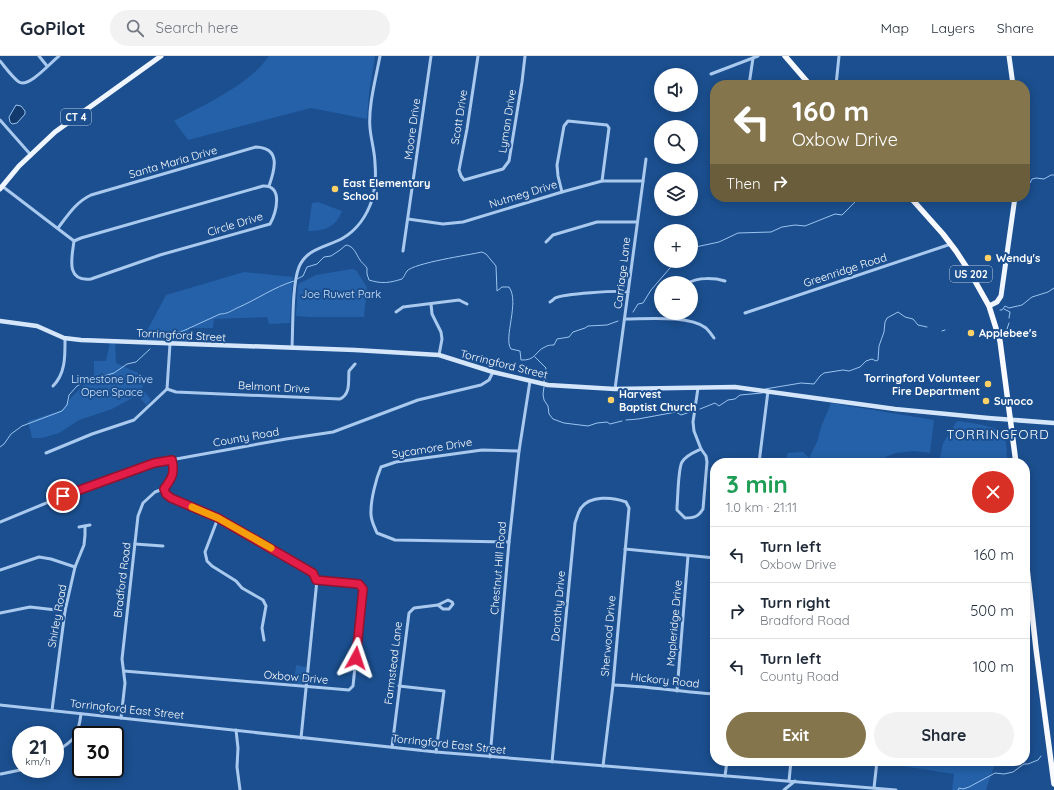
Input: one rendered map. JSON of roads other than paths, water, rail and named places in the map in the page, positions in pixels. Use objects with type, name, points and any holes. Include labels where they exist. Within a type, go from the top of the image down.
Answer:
[{"type":"highway","points":[[785,56],[806,80]]},
{"type":"highway","name":"US 202","points":[[914,202],[951,244],[971,274],[989,306],[1000,341],[1015,458]]},
{"type":"highway","points":[[1030,595],[1054,784]]},
{"type":"main road","name":"CT 4","points":[[1,187],[30,154],[56,132],[161,56]]},
{"type":"main road","points":[[1009,56],[1012,80]]},
{"type":"main road","points":[[989,306],[997,302],[1001,296],[1014,202]]},
{"type":"main road","name":"Torringford Street","points":[[0,321],[37,326],[65,338],[81,340],[292,349],[356,350],[439,355],[493,372],[545,384],[615,389],[735,387],[895,408],[1054,423]]},
{"type":"street","points":[[39,56],[47,66]]},
{"type":"street","points":[[0,61],[19,82],[24,83],[33,79],[59,56]]},
{"type":"street","points":[[292,349],[296,284],[299,267],[305,258],[314,250],[342,238],[356,227],[366,215],[372,199],[375,164],[370,127],[373,96],[380,56]]},
{"type":"street","name":"Moore Drive","points":[[403,251],[431,56]]},
{"type":"street","name":"Scott Drive","points":[[464,180],[459,170],[467,130],[478,56]]},
{"type":"street","name":"Lyman Drive","points":[[464,180],[503,169],[509,161],[522,82],[524,56]]},
{"type":"street","points":[[711,74],[758,56]]},
{"type":"street","points":[[837,80],[839,56]]},
{"type":"street","points":[[751,80],[753,58]]},
{"type":"street","points":[[0,120],[30,154]]},
{"type":"street","points":[[562,192],[558,176],[558,165],[564,126],[568,122],[607,125],[610,128],[602,181]]},
{"type":"street","name":"Santa Maria Drive","points":[[58,228],[72,209],[91,195],[256,147],[269,150],[274,157],[275,164],[269,186]]},
{"type":"street","name":"Carriage Lane","points":[[615,389],[646,159]]},
{"type":"street","name":"Nutmeg Drive","points":[[408,219],[443,224],[463,222],[602,181],[643,180]]},
{"type":"street","points":[[1,187],[74,241],[80,238],[263,186],[269,186]]},
{"type":"street","name":"Circle Drive","points":[[74,241],[71,267],[73,272],[79,278],[85,280],[91,279],[160,255],[270,224],[274,215],[276,194],[274,189],[269,186]]},
{"type":"street","points":[[546,242],[553,235],[597,222],[637,222]]},
{"type":"street","name":"Greenridge Road","points":[[745,313],[951,244]]},
{"type":"street","points":[[698,280],[716,278],[725,281]]},
{"type":"street","points":[[550,302],[556,298],[571,296],[621,291],[628,292]]},
{"type":"street","points":[[396,312],[403,307],[459,300],[467,304]]},
{"type":"street","points":[[431,304],[432,314],[441,332],[442,339],[439,355]]},
{"type":"street","points":[[625,319],[654,318]]},
{"type":"street","points":[[683,320],[690,321],[706,328],[714,338]]},
{"type":"street","points":[[53,386],[57,382],[65,362],[65,338]]},
{"type":"street","points":[[46,453],[92,434],[134,420],[166,389],[170,344]]},
{"type":"street","name":"Belmont Drive","points":[[166,389],[176,392],[340,399],[345,397],[348,392],[349,371],[355,364]]},
{"type":"street","name":"County Road","points":[[0,522],[78,490],[154,463],[279,440],[333,432],[418,400],[481,385],[489,380],[493,372]]},
{"type":"street","name":"Chestnut Hill Road","points":[[490,757],[508,542],[519,451],[530,381]]},
{"type":"street","points":[[698,388],[693,422],[694,431],[701,449],[706,456],[707,462],[703,510],[700,515],[693,518],[685,518],[676,507],[682,462],[689,455],[701,449]]},
{"type":"street","points":[[759,458],[765,391]]},
{"type":"street","name":"Sycamore Drive","points":[[508,542],[395,540],[377,533],[372,523],[371,512],[378,475],[381,468],[388,464],[482,450],[519,451]]},
{"type":"street","name":"Bradford Road","points":[[121,718],[125,683],[122,659],[138,516],[143,503],[155,492],[164,489],[173,476],[174,468],[172,460]]},
{"type":"street","points":[[164,489],[166,494],[171,498],[218,518],[313,573],[316,580],[301,738]]},
{"type":"street","name":"Dorothy Drive","points":[[552,762],[575,523],[581,508],[589,501],[597,499],[621,500],[626,502],[629,508]]},
{"type":"street","name":"Sherwood Drive","points":[[603,766],[613,685],[629,508]]},
{"type":"street","points":[[218,518],[205,552],[207,561],[212,566],[236,581],[242,588],[263,600],[266,606],[262,628],[264,640]]},
{"type":"street","points":[[78,527],[90,525]]},
{"type":"street","name":"Shirley Road","points":[[52,710],[65,611],[75,567],[84,545],[84,526]]},
{"type":"street","points":[[135,544],[163,546]]},
{"type":"street","points":[[625,549],[710,558]]},
{"type":"street","name":"Mapleridge Drive","points":[[677,691],[688,556]]},
{"type":"street","points":[[0,570],[39,558],[51,559],[75,567]]},
{"type":"street","name":"Oxbow Drive","points":[[124,670],[349,690],[353,686],[363,589],[359,584],[316,580]]},
{"type":"street","name":"Farmstead Lane","points":[[392,747],[408,613],[414,608],[438,605]]},
{"type":"street","points":[[0,613],[30,607],[65,611]]},
{"type":"street","name":"Hickory Road","points":[[613,685],[710,694]]},
{"type":"street","points":[[399,686],[444,691],[436,752]]},
{"type":"street","name":"Torringford East Street","points":[[0,705],[436,752],[896,790]]},
{"type":"street","points":[[64,746],[72,741],[77,734],[81,714]]},
{"type":"street","points":[[236,730],[238,748],[237,767],[240,790]]},
{"type":"street","points":[[725,776],[726,766]]},
{"type":"street","points":[[789,781],[790,766]]},
{"type":"street","points":[[874,788],[876,766]]},
{"type":"street","points":[[1,774],[12,772]]},
{"type":"street","points":[[784,790],[795,781]]},
{"type":"waterway","points":[[1030,183],[1032,179],[1044,179],[1054,175]]},
{"type":"waterway","points":[[698,246],[719,242],[738,233],[771,232],[782,227],[795,225],[805,226],[835,214],[842,215],[855,202]]},
{"type":"waterway","points":[[297,279],[303,276],[307,267],[317,264],[324,257],[331,256],[346,245],[353,249],[367,268],[369,280],[378,282],[389,282],[402,279],[407,271],[420,265],[482,252],[486,254],[496,266],[497,291],[502,287],[509,287],[512,294],[513,301],[509,344],[511,349],[520,351],[521,360],[530,359],[548,345],[554,345],[557,339],[569,337],[573,332],[588,326],[607,325],[618,321]]},
{"type":"waterway","points":[[633,312],[638,304],[643,303],[651,290],[670,268]]},
{"type":"waterway","points":[[163,338],[167,334],[183,331],[220,314],[229,312],[294,281]]},
{"type":"waterway","points":[[1000,310],[1002,310],[1005,306],[1009,308],[1022,305],[1032,297],[1048,292],[1054,288]]},
{"type":"waterway","points":[[1004,309],[1010,312],[1009,318]]},
{"type":"waterway","points":[[765,389],[801,383],[814,384],[824,373],[843,370],[849,371],[860,367],[866,361],[872,359],[876,361],[878,360],[879,346],[884,332],[885,322],[887,318],[898,312],[905,317],[913,319],[918,325],[927,327]]},
{"type":"waterway","points":[[1005,335],[1009,323]]},
{"type":"waterway","points":[[0,447],[11,434],[22,426],[62,411],[67,405],[69,395],[77,386],[87,381],[114,373],[127,364],[136,362],[150,349]]},
{"type":"waterway","points":[[535,357],[546,368],[544,382]]},
{"type":"waterway","points":[[544,387],[544,400],[548,406],[549,414],[553,419],[564,423],[588,426],[597,423],[607,422],[610,424],[622,421]]},
{"type":"waterway","points":[[700,409],[715,403],[719,406],[728,400],[735,399],[740,395],[762,393]]},
{"type":"waterway","points":[[626,420],[676,412],[681,415],[690,412]]},
{"type":"waterway","points":[[1030,763],[1038,760],[1041,756]]},
{"type":"waterway","points":[[958,790],[959,788],[963,789],[969,787],[995,773],[1004,774],[1013,772],[1021,766]]},
{"type":"place","name":"East Elementary School","points":[[335,189]]},
{"type":"place","name":"Wendy's","points":[[988,258]]},
{"type":"place","name":"Applebee's","points":[[971,333]]},
{"type":"place","name":"Torringford Volunteer Fire Department","points":[[988,384]]},
{"type":"place","name":"Harvest Baptist Church","points":[[611,400]]},
{"type":"place","name":"Sunoco","points":[[986,401]]},
{"type":"district","name":"TORRINGFORD","points":[[998,434]]},
{"type":"park label","name":"Joe Ruwet Park","points":[[341,294]]},
{"type":"park label","name":"Limestone Drive Open Space","points":[[112,385]]}]
